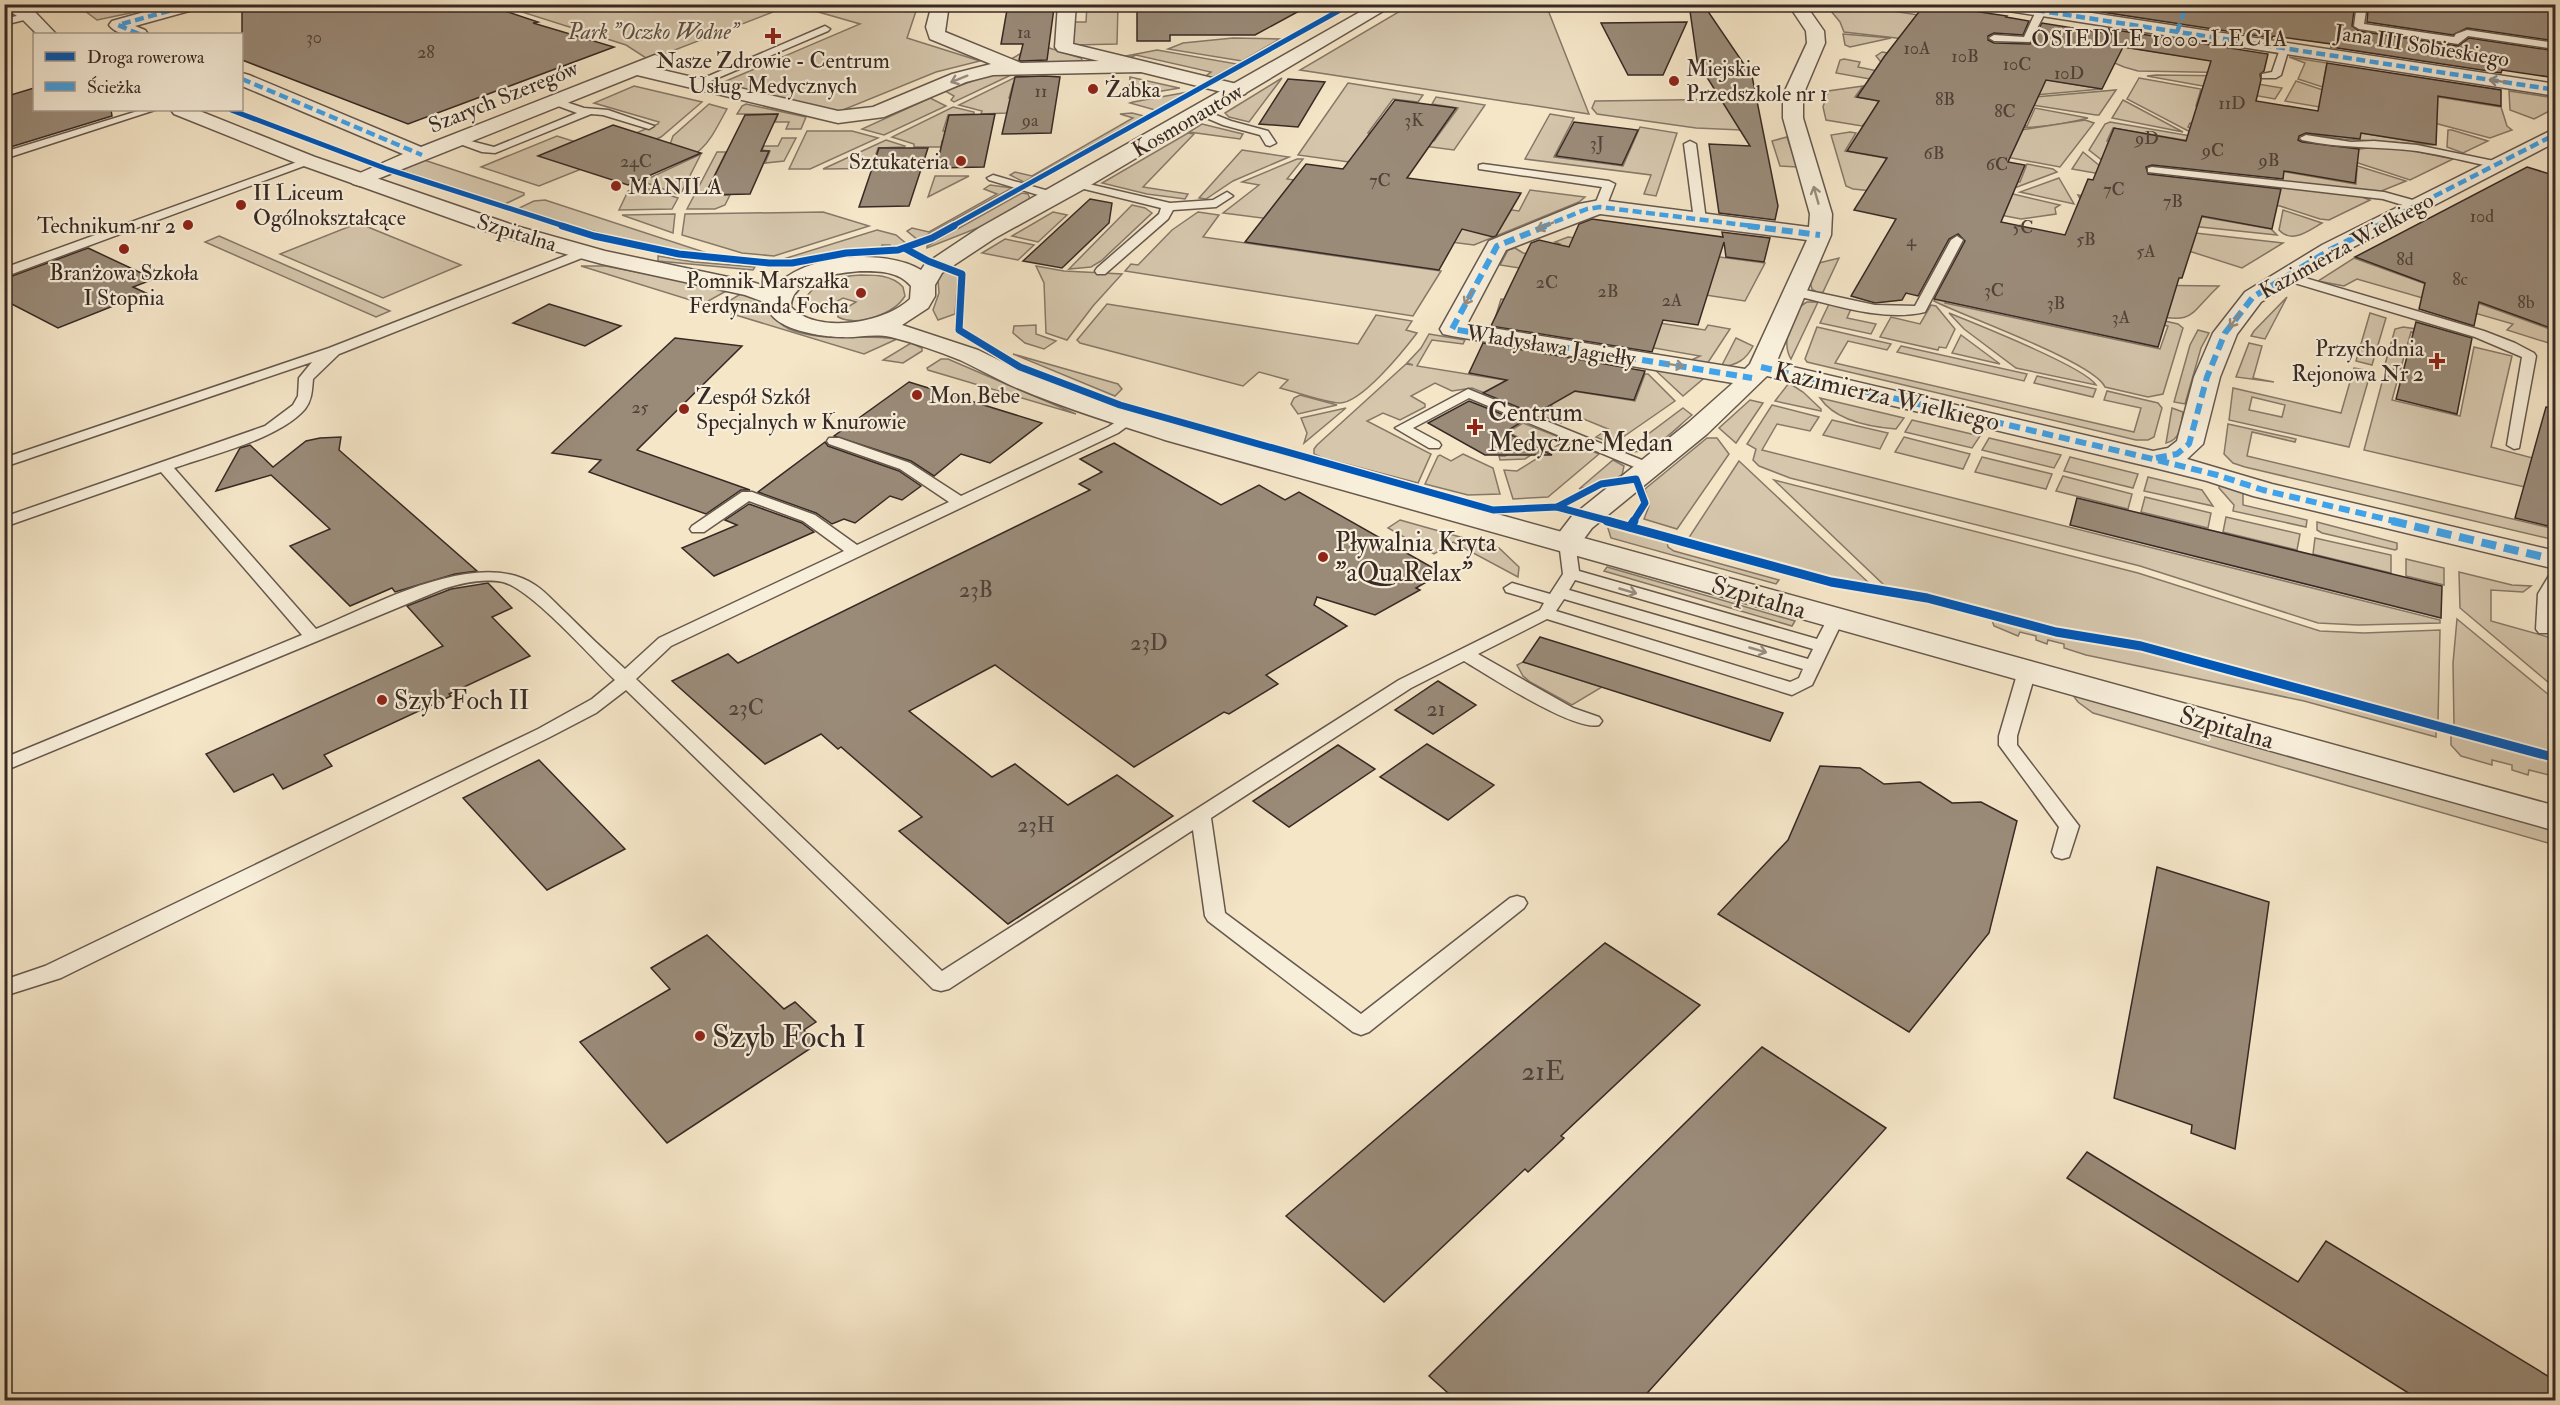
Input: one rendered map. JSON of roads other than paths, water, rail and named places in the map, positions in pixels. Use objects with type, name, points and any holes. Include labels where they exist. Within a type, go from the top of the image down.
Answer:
[{"type":"street","points":[[11,4],[26,10],[46,33]]},
{"type":"street","points":[[137,33],[118,25],[194,4]]},
{"type":"street","points":[[941,4],[934,27],[936,35],[1016,67]]},
{"type":"street","points":[[1066,4],[1064,47],[1238,90]]},
{"type":"street","name":"Kosmonautów","points":[[920,295],[936,267],[987,233],[1387,4]]},
{"type":"street","points":[[1567,542],[1582,522],[1649,468],[1757,373],[1820,235],[1821,214],[1793,118],[1792,104],[1793,95],[1816,44],[1815,32],[1796,4]]},
{"type":"street","name":"Jana III Sobieskiego","points":[[1996,4],[2556,90]]},
{"type":"street","points":[[2177,32],[2187,4]]},
{"type":"street","name":"Szarych Szeregów","points":[[422,155],[655,61]]},
{"type":"street","points":[[636,69],[824,115],[852,116],[891,109],[971,74],[1016,67],[1141,66]]},
{"type":"street","points":[[243,79],[422,155]]},
{"type":"street","name":"Szpitalna","points":[[183,111],[308,161],[508,231],[583,252],[762,292],[780,300]]},
{"type":"street","name":"Kazimierza Wielkiego","points":[[2153,459],[2177,454],[2188,444],[2199,413],[2206,377],[2226,333],[2253,297],[2284,276],[2494,164],[2556,134]]},
{"type":"street","points":[[360,180],[422,155]]},
{"type":"street","name":"Władysława Jagiełły","points":[[1757,373],[1452,329],[1497,246],[1583,210],[1600,207],[1820,235]]},
{"type":"street","name":"Kosmonautów","points":[[872,264],[909,259],[987,233]]},
{"type":"street","points":[[872,264],[840,266],[810,274],[786,289],[780,300],[780,307],[785,315],[796,322],[811,327],[841,330],[872,326],[899,317],[920,295]]},
{"type":"street","name":"Szpitalna","points":[[872,264],[904,270],[917,277],[926,319],[969,355]]},
{"type":"street","name":"Szpitalna","points":[[677,272],[810,274]]},
{"type":"street","name":"Szpitalna","points":[[872,326],[897,331],[969,355],[1044,390],[1129,420],[1567,542],[1829,632],[2026,671],[2556,819]]},
{"type":"street","name":"Kazimierza Wielkiego","points":[[1757,373],[2153,459],[2217,475],[2263,490],[2556,560]]},
{"type":"lane","points":[[4,22],[26,10]]},
{"type":"lane","points":[[1994,38],[2027,40],[2041,11]]},
{"type":"lane","points":[[2361,11],[2359,26],[2458,41],[2459,36],[2467,33],[2556,46]]},
{"type":"lane","points":[[695,84],[825,29]]},
{"type":"lane","points":[[2266,76],[2276,75],[2284,48]]},
{"type":"lane","points":[[555,101],[587,111],[604,112],[649,126]]},
{"type":"lane","points":[[4,156],[147,111]]},
{"type":"lane","points":[[455,140],[486,150],[495,150],[587,111]]},
{"type":"lane","points":[[1201,112],[1227,123],[1264,133],[1270,143]]},
{"type":"lane","points":[[2306,138],[2351,145],[2374,144],[2417,148],[2494,164]]},
{"type":"lane","points":[[1690,144],[1700,220]]},
{"type":"lane","points":[[4,273],[308,161]]},
{"type":"lane","points":[[1483,167],[1609,184],[1600,207]]},
{"type":"lane","points":[[2152,170],[2384,196],[2416,205]]},
{"type":"lane","points":[[993,178],[1055,196]]},
{"type":"lane","points":[[1076,184],[1168,207],[1216,203],[1227,196]]},
{"type":"lane","points":[[1101,271],[1131,242],[1164,216],[1168,207]]},
{"type":"lane","points":[[1796,291],[1888,311],[1907,312],[1920,309],[1957,240]]},
{"type":"lane","points":[[4,463],[465,303],[583,252]]},
{"type":"lane","points":[[2284,276],[2485,336],[2529,356],[2514,444]]},
{"type":"lane","points":[[4,522],[277,425],[303,402],[305,382],[309,374],[322,360],[341,347]]},
{"type":"lane","points":[[1434,445],[1402,428],[1468,393],[1649,468]]},
{"type":"lane","points":[[4,988],[53,972],[544,733],[597,704],[654,649],[665,642],[1113,430],[1129,420]]},
{"type":"lane","points":[[834,441],[904,465],[960,502]]},
{"type":"lane","points":[[164,466],[313,637]]},
{"type":"lane","points":[[698,529],[747,495],[809,518],[856,552]]},
{"type":"lane","points":[[4,765],[455,580],[488,575],[504,576],[519,580],[531,589],[941,983],[1405,684],[1464,654],[1553,602],[1571,574],[1567,542]]},
{"type":"lane","points":[[1512,588],[1792,689],[1806,681],[1829,632],[1571,574]]},
{"type":"lane","points":[[2546,629],[2546,594],[2556,577]]},
{"type":"lane","points":[[1553,602],[1813,666]]},
{"type":"lane","points":[[1464,654],[1567,712],[1593,721]]},
{"type":"lane","points":[[2026,671],[2008,736],[2008,745],[2069,826],[2062,852]]},
{"type":"lane","points":[[1201,814],[1215,916],[1361,1026],[1517,903]]},
{"type":"place","name":"Nasze Zdrowie - Centrum Usług Medycznych","points":[[773,36]]},
{"type":"place","name":"Miejskie Przedszkole nr 1","points":[[1674,81]]},
{"type":"place","name":"Żabka","points":[[1093,89]]},
{"type":"place","name":"Sztukateria","points":[[961,161]]},
{"type":"place","name":"MANILA","points":[[616,186]]},
{"type":"place","name":"II Liceum Ogólnokształcące","points":[[241,205]]},
{"type":"place","name":"Technikum nr 2","points":[[188,225]]},
{"type":"place","name":"Branżowa Szkoła I Stopnia","points":[[124,249]]},
{"type":"place","name":"Pomnik Marszałka Ferdynanda Focha","points":[[861,293]]},
{"type":"place","name":"Przychodnia Rejonowa Nr 2","points":[[2437,361]]},
{"type":"place","name":"Mon Bebe","points":[[917,395]]},
{"type":"place","name":"Zespół Szkół Specjalnych w Knurowie","points":[[684,409]]},
{"type":"place","name":"Centrum Medyczne Medan","points":[[1475,427]]},
{"type":"place","name":"Pływalnia Kryta \"aQuaRelax\"","points":[[1323,557]]},
{"type":"place","name":"Szyb Foch II","points":[[382,700]]},
{"type":"place","name":"Szyb Foch I","points":[[700,1036]]},
{"type":"district","name":"OSIEDLE 1000-LECIA","points":[[2160,38]]},
{"type":"park label","name":"Park \"Oczko Wodne\"","points":[[653,31]]}]
